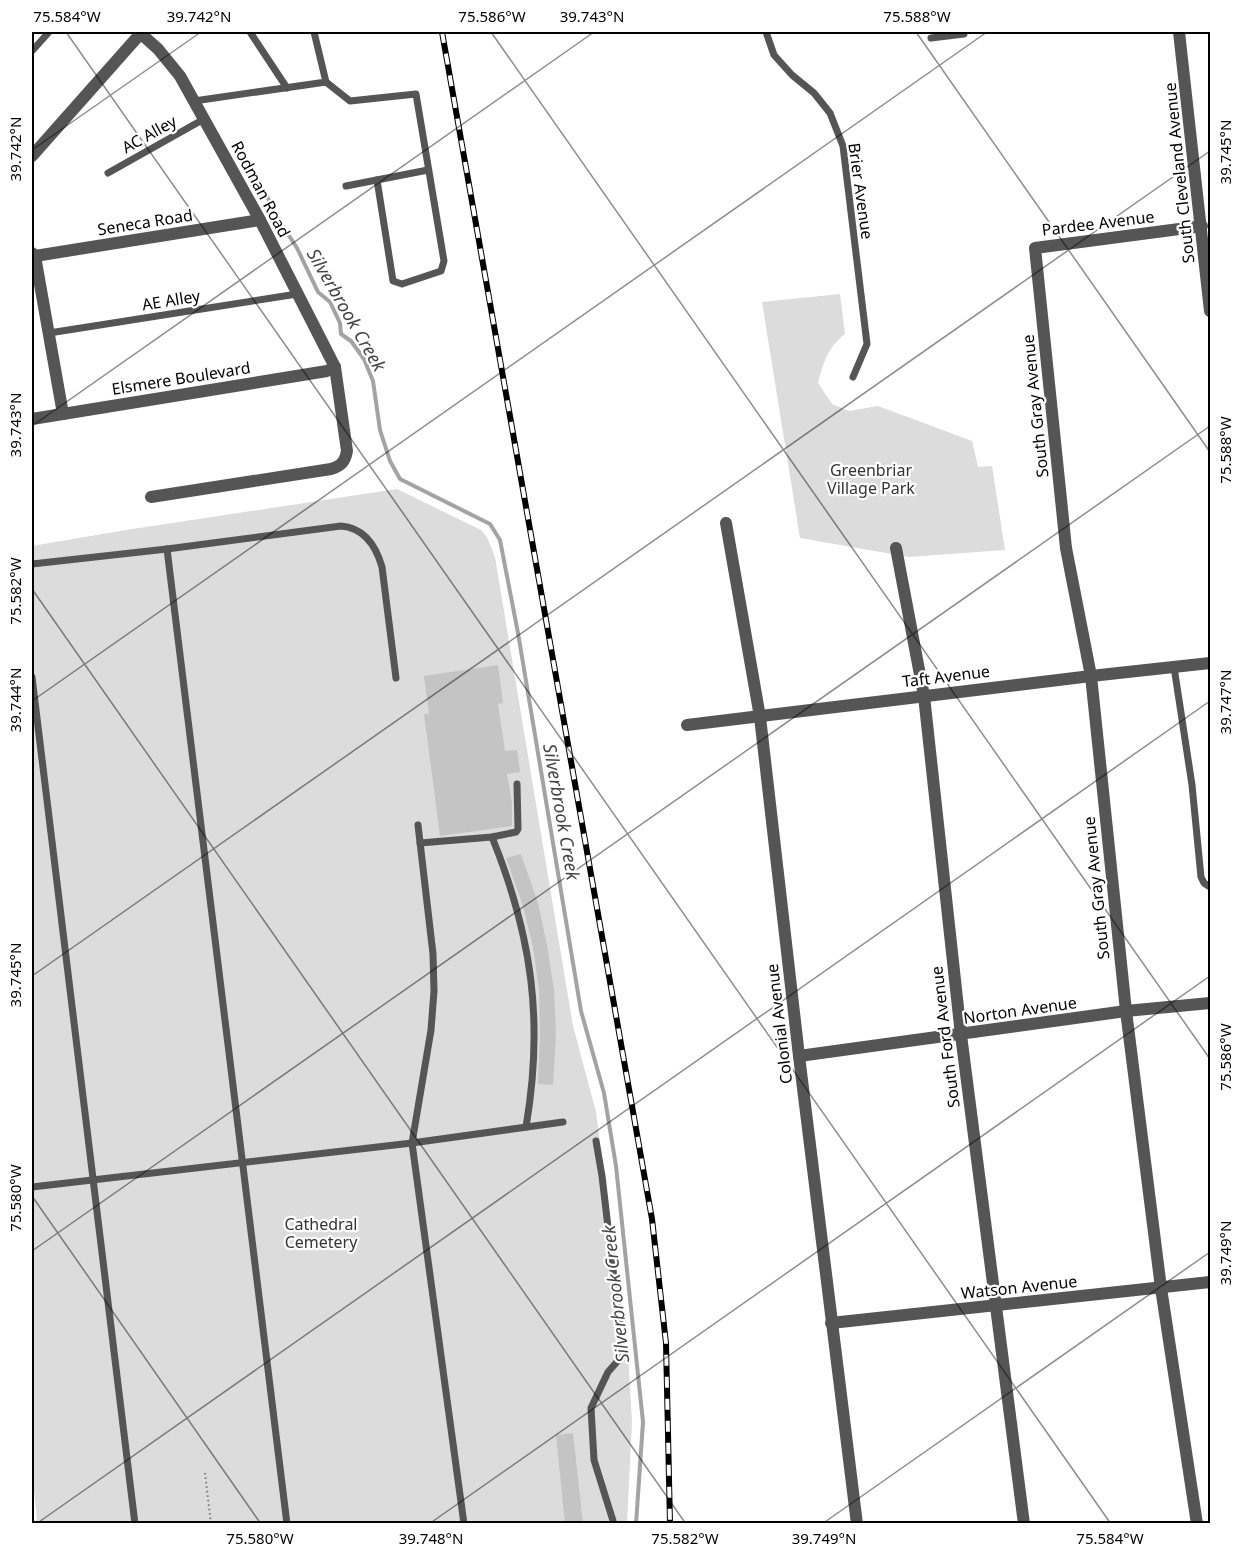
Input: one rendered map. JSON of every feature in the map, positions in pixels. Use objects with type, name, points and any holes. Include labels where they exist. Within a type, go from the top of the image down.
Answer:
[{"type":"street","name":"Rodman Road","points":[[140,32],[158,49],[180,76],[260,220],[335,367],[346,444],[346,456],[341,465],[331,469],[151,497]]},
{"type":"street","points":[[32,156],[140,32]]},
{"type":"street","name":"South Cleveland Avenue","points":[[1179,32],[1210,311]]},
{"type":"street","name":"Seneca Road","points":[[63,414],[33,254],[260,220]]},
{"type":"street","name":"Pardee Avenue","points":[[1035,248],[1202,226]]},
{"type":"street","name":"South Gray Avenue","points":[[1035,248],[1066,548],[1090,676],[1126,1011],[1161,1288],[1197,1524]]},
{"type":"street","name":"Elsmere Boulevard","points":[[32,419],[327,371],[335,367]]},
{"type":"street","name":"Colonial Avenue","points":[[726,523],[760,717],[831,1323],[857,1524]]},
{"type":"street","name":"South Ford Avenue","points":[[896,548],[924,696],[961,1035],[1024,1524]]},
{"type":"street","name":"Taft Avenue","points":[[687,725],[1210,663]]},
{"type":"street","name":"Norton Avenue","points":[[799,1056],[1126,1011],[1210,1003]]},
{"type":"street","name":"Watson Avenue","points":[[831,1323],[1210,1282]]},
{"type":"lane","points":[[32,51],[49,32]]},
{"type":"lane","points":[[250,32],[287,88]]},
{"type":"lane","points":[[314,32],[326,82],[350,101],[416,94],[444,261],[441,271],[402,284],[393,281],[377,180]]},
{"type":"lane","name":"Brier Avenue","points":[[766,32],[774,55],[792,75],[814,93],[830,113],[843,147],[867,344],[853,377]]},
{"type":"lane","points":[[931,38],[946,34],[964,34]]},
{"type":"lane","points":[[194,101],[326,82]]},
{"type":"lane","name":"AC Alley","points":[[108,173],[204,119]]},
{"type":"lane","points":[[346,186],[428,170]]},
{"type":"lane","name":"AE Alley","points":[[49,333],[297,294]]},
{"type":"lane","points":[[32,564],[341,526],[350,527],[360,531],[376,549],[382,567],[396,678]]},
{"type":"lane","points":[[167,549],[287,1524]]},
{"type":"lane","points":[[1174,667],[1192,785],[1201,877],[1204,883],[1210,886]]},
{"type":"lane","points":[[32,677],[135,1524]]},
{"type":"lane","points":[[420,843],[492,837],[512,833],[518,829],[516,784]]},
{"type":"lane","points":[[418,825],[433,954],[434,991],[431,1030],[412,1143],[464,1524]]},
{"type":"lane","points":[[492,837],[520,918],[532,981],[535,1048],[526,1127]]},
{"type":"lane","points":[[32,1187],[412,1143],[563,1122]]},
{"type":"lane","points":[[596,1141],[623,1355],[608,1372],[591,1408],[594,1460],[614,1524]]},
{"type":"path","points":[[205,1473],[211,1524]]},
{"type":"green space","name":"Greenbriar Village Park","points":[[840,294],[845,334],[834,344],[827,356],[818,383],[832,404],[849,411],[878,406],[972,441],[978,467],[992,466],[1005,550],[909,557],[800,538],[762,302]]},
{"type":"green space","name":"Cathedral Cemetery","points":[[397,489],[481,530],[487,537],[495,557],[573,1026],[596,1112],[628,1353],[632,1422],[627,1523],[37,1523],[32,1466],[32,546]]},
{"type":"building","points":[[498,665],[503,703],[498,704],[505,751],[517,750],[520,772],[507,774],[512,803],[512,826],[440,836],[424,714],[429,714],[424,676]]},
{"type":"building","points":[[521,854],[538,903],[554,990],[556,1035],[553,1085],[538,1084],[539,990],[533,947],[523,906],[506,858]]},
{"type":"building","points":[[573,1433],[583,1524],[565,1524],[556,1435]]},
{"type":"waterway","name":"Silverbrook Creek","points":[[266,194],[277,217],[297,248],[318,292],[330,302],[340,323],[341,334],[351,341],[364,359],[373,381],[380,430],[390,461],[400,479],[490,524],[500,540],[518,633],[581,1011],[604,1093],[616,1166],[643,1422],[636,1524]]},
{"type":"railway","points":[[442,32],[652,1219],[666,1343],[670,1524]]}]
